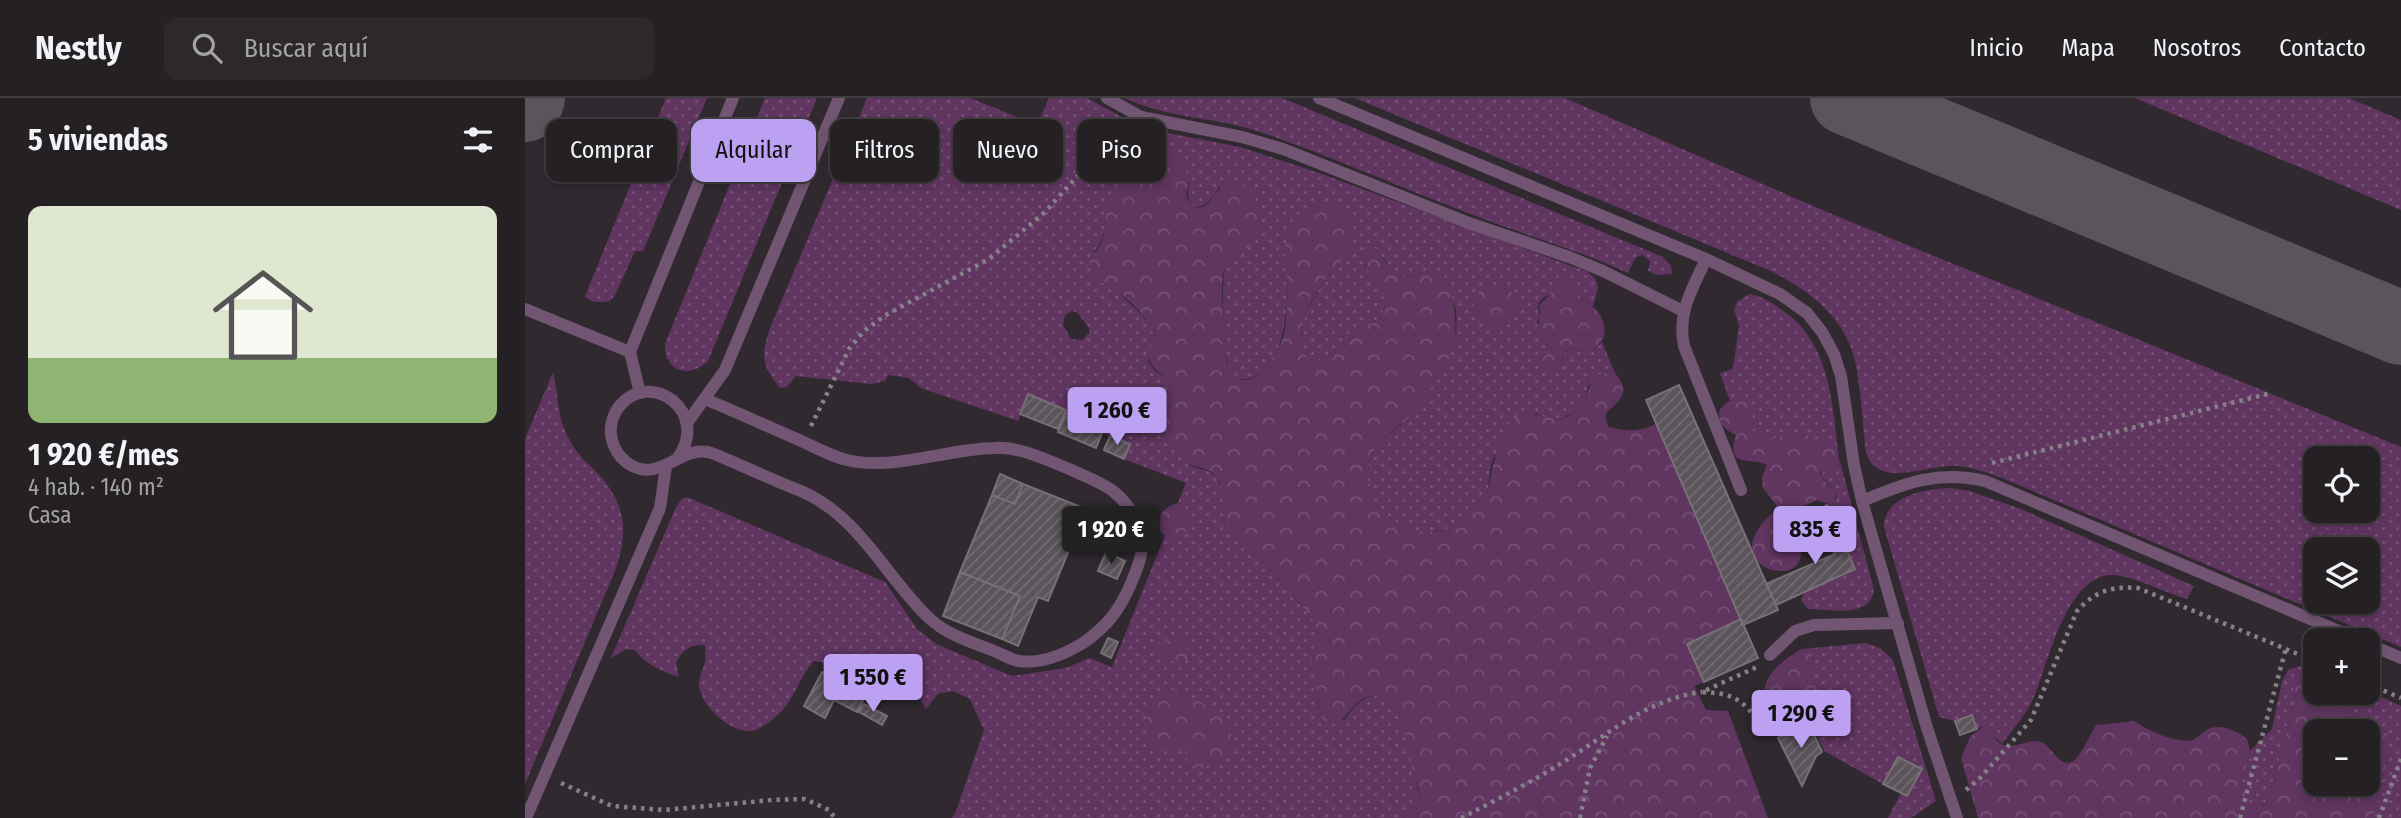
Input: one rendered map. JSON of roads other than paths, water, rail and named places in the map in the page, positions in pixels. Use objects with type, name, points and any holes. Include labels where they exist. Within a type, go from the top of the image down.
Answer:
[{"type":"lane","points":[[641,393],[630,352],[733,98]]},
{"type":"lane","points":[[687,423],[725,370],[839,98]]},
{"type":"lane","points":[[1107,98],[1141,117],[1243,137],[1283,149],[1469,223],[1570,257],[1683,311]]},
{"type":"lane","points":[[1319,98],[1706,259],[1780,294],[1807,313],[1834,354],[1841,376],[1862,501],[1927,728],[1957,818]]},
{"type":"lane","points":[[1706,259],[1683,311],[1681,329],[1684,346],[1741,490]]},
{"type":"lane","points":[[525,309],[630,352]]},
{"type":"lane","points":[[526,818],[660,508],[672,462],[684,448],[688,436],[683,411],[675,402],[665,395],[641,393],[629,398],[619,407],[610,431],[619,455],[629,464],[654,470],[672,462],[706,451],[821,500],[845,519],[929,619],[951,635],[1019,661],[1038,660],[1059,656],[1077,647],[1107,624],[1123,603],[1140,559],[1143,540],[1132,512],[1112,490],[1099,483],[1021,451],[995,448],[872,464],[845,459],[705,399]]},
{"type":"lane","points":[[1862,501],[1894,487],[1940,476],[1985,481],[2332,628]]},
{"type":"lane","points":[[1770,655],[1795,631],[1814,625],[1898,623]]},
{"type":"lane","points":[[2380,649],[2401,658]]}]
